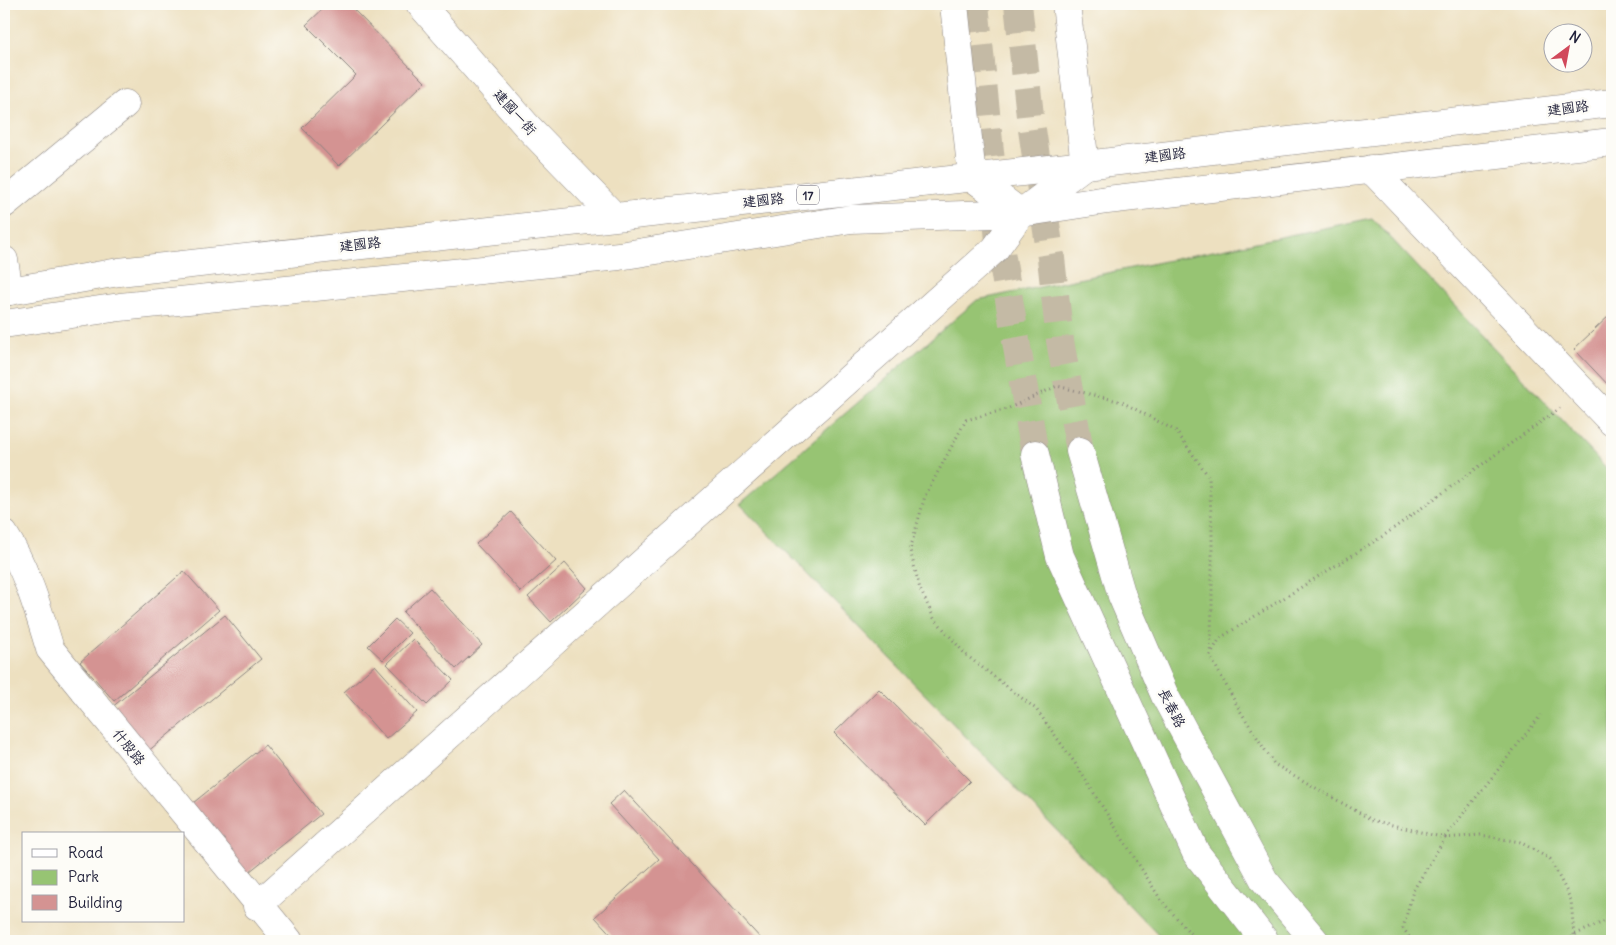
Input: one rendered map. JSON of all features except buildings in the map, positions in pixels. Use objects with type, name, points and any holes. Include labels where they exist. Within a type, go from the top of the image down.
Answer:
[{"type":"main road","name":"建國一街","points":[[420,4],[526,124],[614,216]]},
{"type":"main road","points":[[954,4],[972,177],[1021,213]]},
{"type":"main road","points":[[258,906],[995,249],[1021,213],[1085,165],[1066,4]]},
{"type":"main road","name":"建國路","points":[[6,292],[119,272],[1085,165],[1612,103]]},
{"type":"main road","points":[[4,204],[125,104]]},
{"type":"main road","name":"17","points":[[4,324],[120,307],[619,256],[851,219],[1021,213],[1107,200],[1612,142]]},
{"type":"main road","points":[[1371,169],[1612,422]]},
{"type":"main road","points":[[4,260],[6,292]]},
{"type":"main road","name":"長春路","points":[[1080,451],[1122,596],[1165,696],[1264,880],[1315,941]]},
{"type":"main road","points":[[1035,454],[1060,556],[1196,853],[1265,941]]},
{"type":"main road","name":"什股路","points":[[4,534],[18,556],[36,601],[50,649],[258,906],[289,941]]},
{"type":"path","points":[[1210,656],[1220,638],[1382,536],[1582,392]]},
{"type":"path","points":[[1541,715],[1444,838],[1480,835],[1520,842],[1550,859],[1571,900],[1574,935]]},
{"type":"path","points":[[1568,941],[1574,935],[1612,918]]},
{"type":"green space","points":[[1372,218],[1612,474],[1612,941],[1164,941],[740,504],[977,300]]},
{"type":"tunnel","points":[[975,4],[999,240],[1035,454]]},
{"type":"tunnel","points":[[1018,4],[1030,116],[1051,258],[1060,341],[1080,451]]}]
